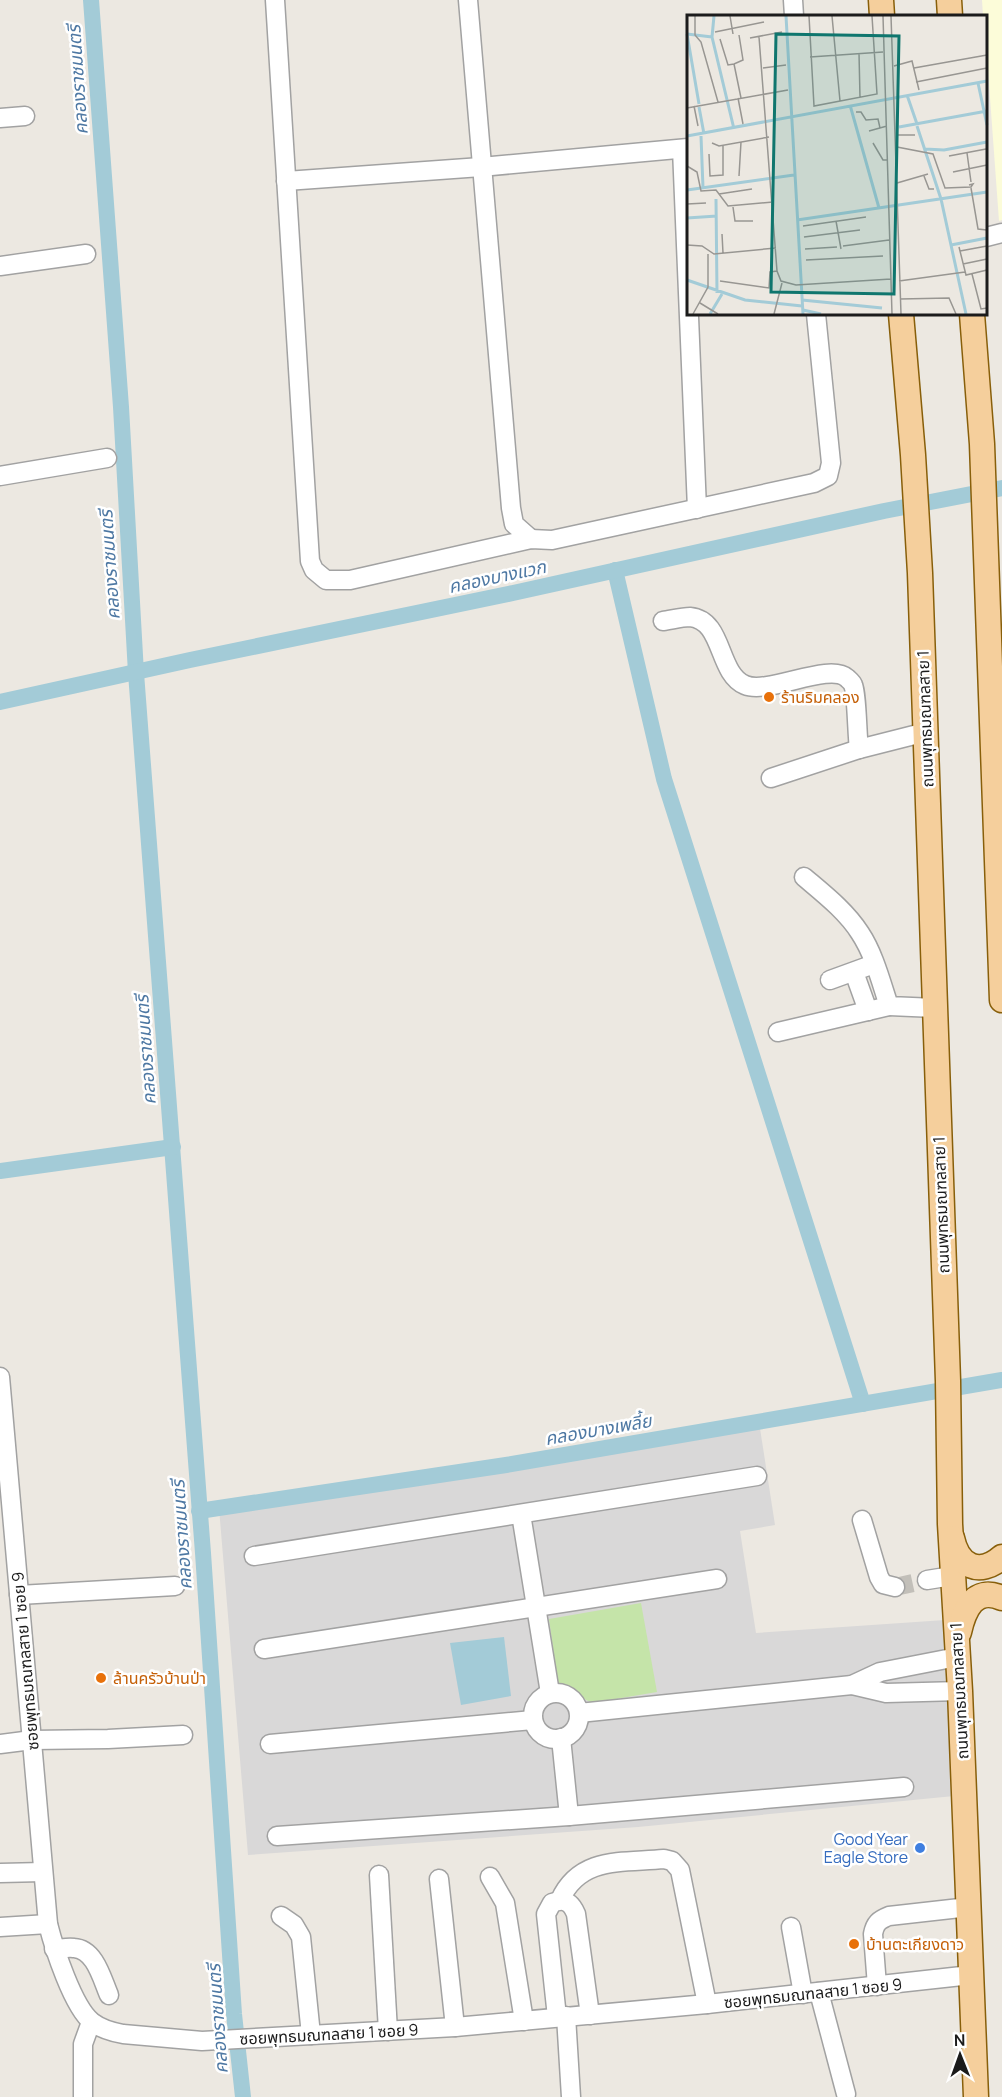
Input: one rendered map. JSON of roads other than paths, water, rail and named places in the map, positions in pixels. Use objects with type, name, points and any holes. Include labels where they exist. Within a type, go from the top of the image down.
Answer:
[{"type":"main road","points":[[881,0],[882,15]]},
{"type":"main road","points":[[949,0],[950,15]]},
{"type":"main road","name":"ถนนพุทธมณฑลสาย 1","points":[[901,315],[914,455],[920,573],[948,1382],[950,1524],[960,1691],[976,2097]]},
{"type":"main road","points":[[972,315],[982,444],[999,801],[1002,1000]]},
{"type":"main road","points":[[950,1524],[954,1547],[962,1560],[979,1568],[993,1564],[1002,1557]]},
{"type":"main road","points":[[957,1650],[965,1610],[974,1600],[988,1595],[1002,1598]]},
{"type":"street","points":[[274,0],[310,561],[314,570],[326,580],[350,580],[531,539],[552,540],[814,483],[828,476],[831,463],[816,315]]},
{"type":"street","points":[[468,0],[511,508],[514,524],[531,539]]},
{"type":"street","points":[[793,0],[794,15]]},
{"type":"street","points":[[0,118],[25,116]]},
{"type":"street","points":[[286,181],[481,167],[685,148],[687,292]]},
{"type":"street","points":[[987,237],[1002,233]]},
{"type":"street","points":[[0,266],[86,254]]},
{"type":"street","points":[[688,315],[697,509]]},
{"type":"street","points":[[0,476],[106,458]]},
{"type":"street","points":[[663,621],[690,617],[705,623],[715,637],[733,677],[746,686],[761,686],[832,673],[845,676],[853,685],[858,749]]},
{"type":"street","points":[[771,778],[858,749],[926,732]]},
{"type":"street","points":[[804,877],[851,921],[861,934],[889,1006]]},
{"type":"street","points":[[830,980],[874,964]]},
{"type":"street","points":[[854,972],[868,1011]]},
{"type":"street","points":[[778,1032],[889,1006],[935,1008]]},
{"type":"street","name":"ซอยพุทธมณฑลสาย 1 ซอย 9","points":[[0,1377],[6,1525],[19,1595],[48,1924],[54,1949],[73,1992],[91,2022],[110,2032],[202,2041],[281,2037],[455,2027],[707,2004],[971,1975]]},
{"type":"street","points":[[254,1556],[757,1476]]},
{"type":"street","points":[[521,1514],[550,1693]]},
{"type":"street","points":[[862,1520],[879,1578],[883,1584],[895,1587]]},
{"type":"street","points":[[927,1580],[952,1576]]},
{"type":"street","points":[[264,1649],[717,1579]]},
{"type":"street","points":[[19,1595],[175,1586]]},
{"type":"street","points":[[579,1713],[852,1685],[880,1672],[957,1650]]},
{"type":"street","points":[[852,1685],[886,1693],[960,1691]]},
{"type":"street","points":[[550,1693],[566,1695],[577,1706],[579,1713],[574,1729],[561,1738],[543,1735],[533,1720],[532,1712],[536,1703],[550,1693]]},
{"type":"street","points":[[270,1744],[533,1720]]},
{"type":"street","points":[[0,1744],[32,1740],[183,1735]]},
{"type":"street","points":[[561,1738],[569,1816]]},
{"type":"street","points":[[277,1836],[569,1816],[904,1787]]},
{"type":"street","points":[[560,1900],[567,1885],[580,1874],[596,1866],[664,1859],[672,1861],[680,1870],[707,2004]]},
{"type":"street","points":[[0,1874],[44,1872]]},
{"type":"street","points":[[379,1875],[388,2031]]},
{"type":"street","points":[[490,1877],[505,1903],[524,2020]]},
{"type":"street","points":[[438,1879],[455,2027]]},
{"type":"street","points":[[571,2097],[562,2017],[546,1914],[552,1903],[560,1900],[573,1906],[576,1914],[590,2014]]},
{"type":"street","points":[[877,1986],[873,1934],[874,1926],[879,1920],[889,1916],[969,1907]]},
{"type":"street","points":[[281,1916],[294,1925],[301,1936],[311,2035]]},
{"type":"street","points":[[0,1927],[48,1924]]},
{"type":"street","points":[[791,1927],[846,2094]]},
{"type":"street","points":[[54,1949],[74,1948],[90,1954],[109,1995]]},
{"type":"street","points":[[83,2097],[83,2044],[91,2022]]},
{"type":"water","points":[[504,1637],[511,1696],[461,1705],[450,1643]]},
{"type":"waterway","name":"คลองราชมนตรี","points":[[91,0],[121,407],[136,673],[203,1553],[234,2014],[243,2097]]},
{"type":"waterway","name":"คลองบางแวก","points":[[0,702],[884,511],[1002,488]]},
{"type":"waterway","points":[[615,570],[664,779],[863,1404]]},
{"type":"waterway","points":[[0,1171],[173,1147]]},
{"type":"waterway","name":"คลองบางเพลี้ย","points":[[199,1511],[506,1465],[1002,1380]]},
{"type":"tunnel","points":[[895,1587],[927,1580]]},
{"type":"place","name":"ร้านริมคลอง","points":[[769,697]]},
{"type":"place","name":"ล้านครัวบ้านป่า","points":[[101,1678]]},
{"type":"place","name":"Good Year Eagle Store","points":[[920,1848]]},
{"type":"place","name":"บ้านตะเกียงดาว","points":[[854,1944]]}]
